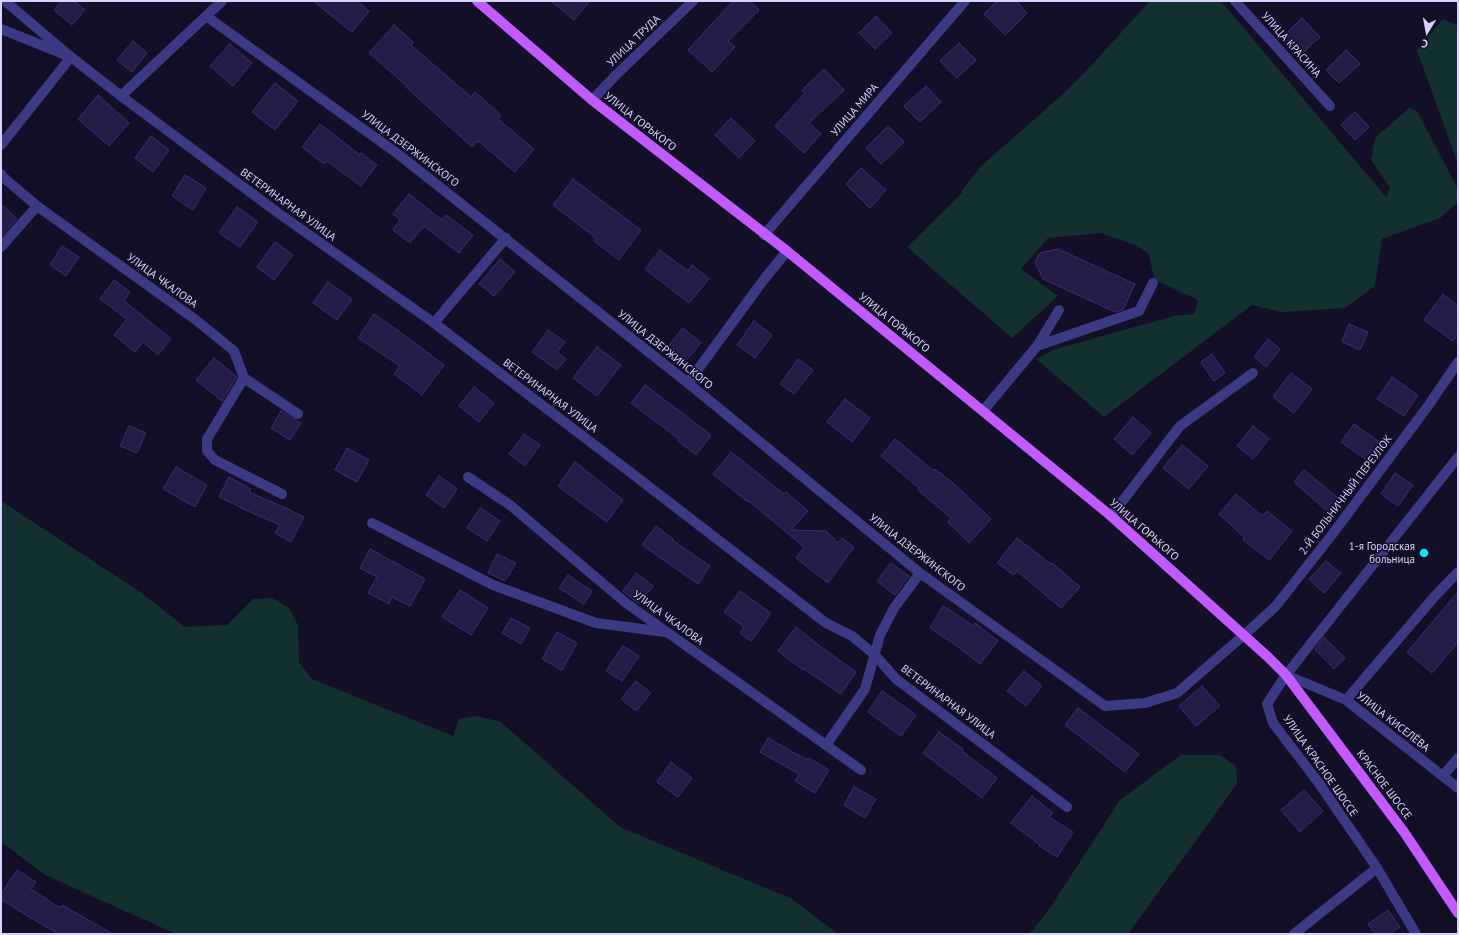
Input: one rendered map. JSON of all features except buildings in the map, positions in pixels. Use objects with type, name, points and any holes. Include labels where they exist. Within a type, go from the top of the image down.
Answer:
[{"type":"main road","name":"УЛИЦА ГОРЬКОГО","points":[[477,1],[592,100],[764,235],[787,251],[1111,516],[1286,675]]},
{"type":"main road","name":"КРАСНОЕ ШОССЕ","points":[[1286,675],[1404,832],[1458,913]]},
{"type":"street","points":[[1,145],[71,57],[5,1]]},
{"type":"street","points":[[121,96],[222,1]]},
{"type":"street","name":"УЛИЦА ТРУДА","points":[[592,100],[693,1]]},
{"type":"street","name":"УЛИЦА МИРА","points":[[764,235],[965,1]]},
{"type":"street","name":"УЛИЦА КРАСИНА","points":[[1235,1],[1330,106]]},
{"type":"street","name":"УЛИЦА ДЗЕРЖИНСКОГО","points":[[206,16],[398,154],[688,383],[920,573],[1105,706]]},
{"type":"street","name":"ВЕТЕРИНАРНАЯ УЛИЦА","points":[[1,29],[71,57],[281,216],[434,323],[826,623],[852,636],[875,655],[896,679],[1067,807]]},
{"type":"street","name":"УЛИЦА ЧКАЛОВА","points":[[1,174],[37,206],[196,320],[234,351],[244,378]]},
{"type":"street","points":[[1,247],[37,206]]},
{"type":"street","points":[[434,323],[506,238]]},
{"type":"street","points":[[688,383],[762,282],[787,251]]},
{"type":"street","points":[[1037,346],[1139,311],[1152,283]]},
{"type":"street","points":[[983,411],[1037,346],[1059,310]]},
{"type":"street","name":"2-Й БОЛЬНИЧНЫЙ ПЕРЕУЛОК","points":[[1105,706],[1145,703],[1177,693],[1244,636],[1275,607],[1331,536],[1428,406],[1458,362]]},
{"type":"street","points":[[1111,516],[1180,426],[1253,373]]},
{"type":"street","points":[[282,494],[215,460],[207,451],[207,439],[244,378],[298,414]]},
{"type":"street","points":[[1286,675],[1458,457]]},
{"type":"street","name":"УЛИЦА ЧКАЛОВА","points":[[468,477],[510,505],[626,603],[861,770]]},
{"type":"street","points":[[372,522],[492,585],[596,623],[668,633]]},
{"type":"street","points":[[1346,700],[1435,596],[1458,572]]},
{"type":"street","points":[[826,745],[865,689],[880,635],[894,608],[920,573]]},
{"type":"street","name":"УЛИЦА КИСЕЛЁВА","points":[[1286,675],[1346,700],[1458,788]]},
{"type":"street","name":"УЛИЦА КРАСНОЕ ШОССЕ","points":[[1286,675],[1267,704],[1273,723],[1318,782],[1377,868],[1416,934]]},
{"type":"street","points":[[1443,776],[1458,758]]},
{"type":"street","points":[[1294,934],[1377,868]]},
{"type":"green space","points":[[1221,1],[1386,197],[1390,188],[1371,160],[1375,138],[1409,108],[1417,111],[1458,189],[1458,202],[1440,218],[1382,239],[1375,286],[1345,308],[1281,312],[1252,305],[1104,417],[1036,359],[1056,349],[1174,316],[1194,314],[1198,300],[1155,280],[1148,253],[1137,246],[1101,233],[1048,238],[1021,269],[1058,296],[1012,338],[907,247],[962,193],[961,192],[981,166],[1062,95],[1149,2]]},
{"type":"green space","points":[[1443,19],[1458,26],[1458,164],[1417,50]]},
{"type":"green space","points":[[1,501],[139,591],[185,627],[227,625],[253,599],[272,598],[289,608],[298,625],[299,662],[312,679],[453,736],[459,719],[477,716],[501,722],[620,827],[792,899],[838,934],[176,934],[45,875],[1,842]]},
{"type":"green space","points":[[1181,755],[1220,755],[1236,766],[1237,784],[1128,934],[1029,934],[1046,914],[1120,800]]},
{"type":"place","name":"1-я Городская больница","points":[[1424,553]]}]
